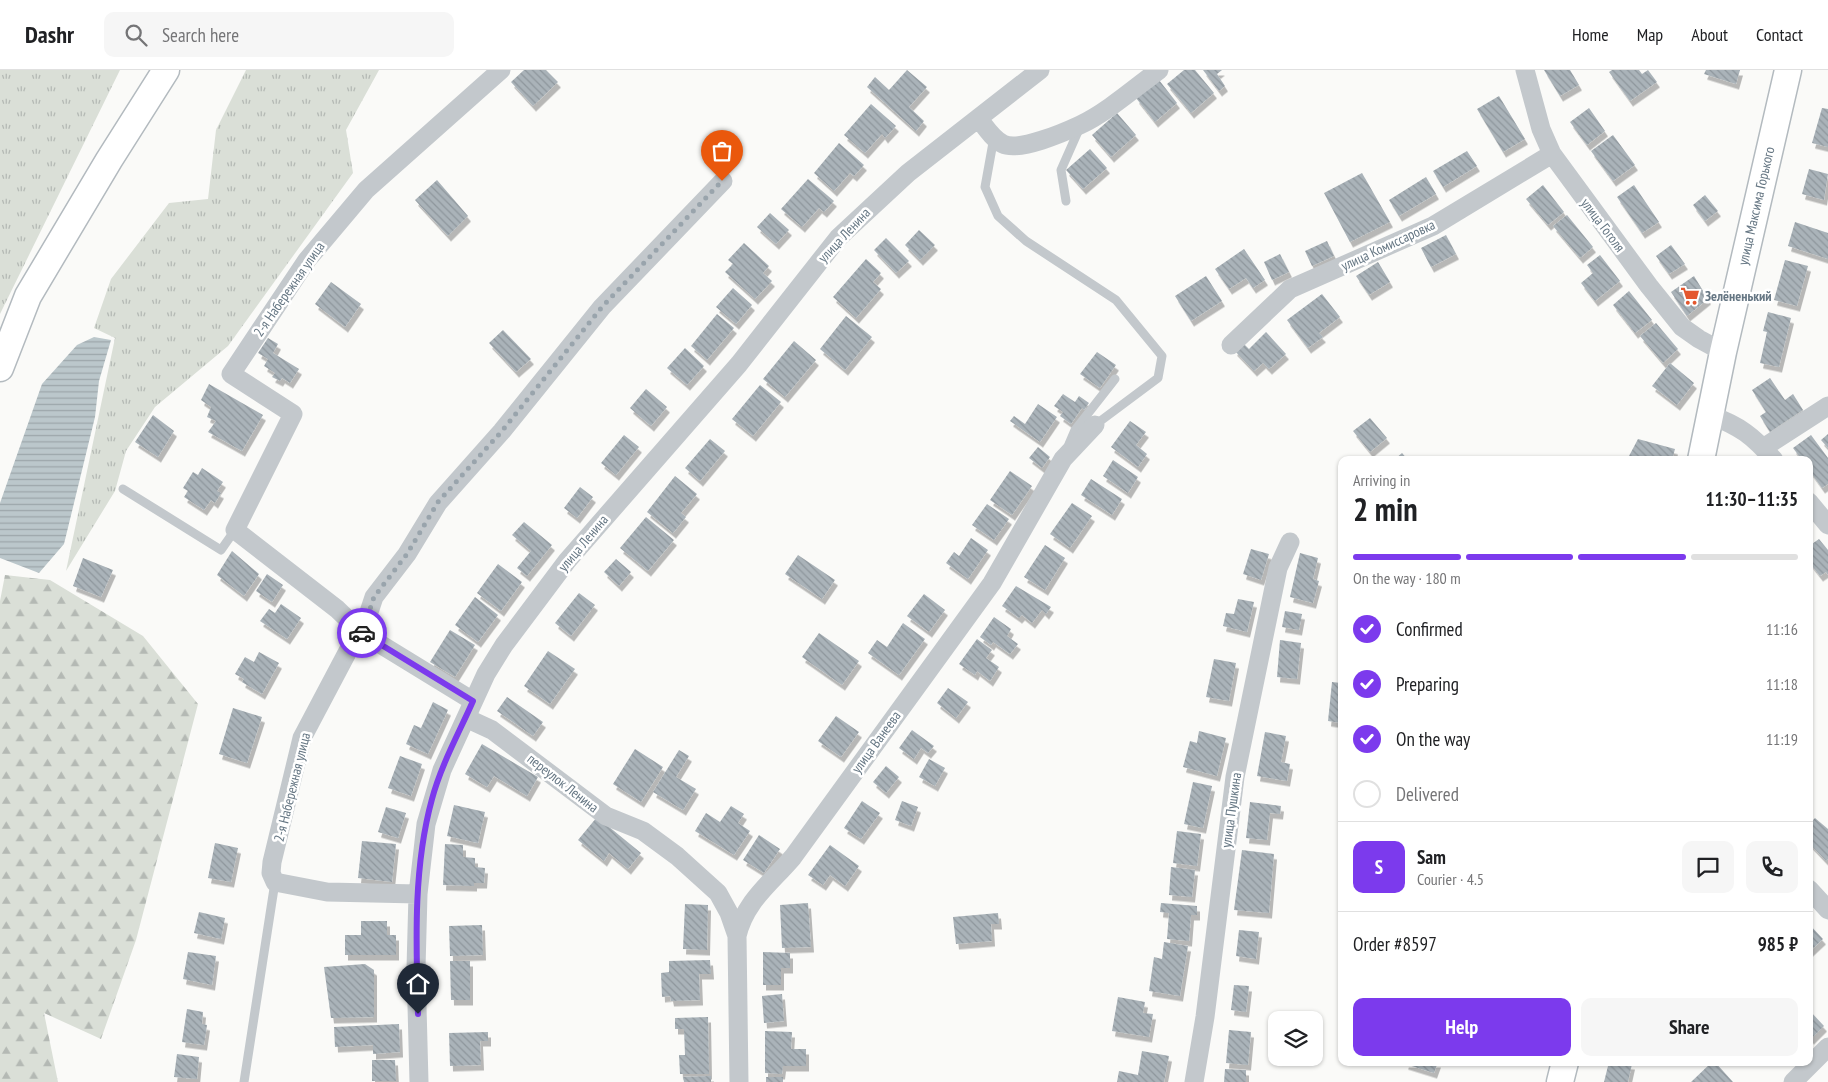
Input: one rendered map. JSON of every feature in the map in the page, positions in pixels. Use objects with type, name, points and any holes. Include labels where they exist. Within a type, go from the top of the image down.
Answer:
[{"type":"street","points":[[0,368],[28,296],[109,160],[166,70]]},
{"type":"street","name":"2-я Набережная улица","points":[[235,530],[293,414],[231,374],[307,260],[366,190],[501,70]]},
{"type":"street","name":"улица Ленина","points":[[420,1082],[416,968],[418,894],[422,850],[432,797],[442,770],[470,710],[504,645],[567,561],[739,364],[838,238],[908,173],[1040,70]]},
{"type":"street","points":[[979,119],[994,137],[1005,145],[1016,146],[1031,143],[1082,124],[1160,70]]},
{"type":"street","name":"улица Гоголя","points":[[1525,70],[1541,129],[1552,154],[1637,270],[1682,327],[1723,352]]},
{"type":"street","name":"улица Максима Горького","points":[[1702,456],[1723,352],[1788,70]]},
{"type":"street","name":"улица Комиссаровка","points":[[1231,344],[1290,289],[1433,226],[1552,154]]},
{"type":"street","name":"2-я Набережная улица","points":[[274,882],[271,873],[272,862],[302,738],[348,651],[362,633],[374,597],[407,554],[438,502],[502,431],[602,307],[722,181]]},
{"type":"street","points":[[1710,415],[1736,425],[1768,454],[1828,406]]},
{"type":"street","name":"улица Ванеева","points":[[739,1082],[736,936],[744,913],[757,895],[793,857],[992,582],[1063,458],[1095,425]]},
{"type":"street","points":[[1813,507],[1828,525]]},
{"type":"street","name":"переулок Ленина","points":[[235,530],[337,609],[362,633],[470,710],[492,730],[606,816],[643,831],[677,856],[718,893],[729,912],[736,936]]},
{"type":"street","name":"улица Пушкина","points":[[1194,1082],[1205,1017],[1235,776],[1278,568],[1290,542]]},
{"type":"street","points":[[274,882],[327,892],[418,894]]},
{"type":"street","points":[[718,893],[728,899],[742,902],[757,895]]},
{"type":"street","points":[[1813,893],[1828,910]]},
{"type":"street","points":[[1813,1062],[1828,1047]]},
{"type":"street","points":[[1560,1082],[1564,1066]]},
{"type":"street","points":[[1793,1082],[1809,1066]]},
{"type":"lane","points":[[1066,201],[1061,170],[1082,124]]},
{"type":"lane","points":[[994,137],[985,186],[998,216],[1026,241],[1116,300],[1162,356],[1158,378],[1095,425]]},
{"type":"lane","points":[[1063,458],[1075,430],[1115,379]]},
{"type":"lane","points":[[123,489],[221,550],[235,530]]},
{"type":"lane","points":[[244,1082],[274,882]]},
{"type":"green space","points":[[0,70],[120,70],[0,314]]},
{"type":"green space","points":[[246,70],[379,70],[346,130],[353,173],[228,346],[155,407],[126,451],[115,491],[66,571],[115,338],[94,328],[111,279],[169,203],[208,199],[216,130]]},
{"type":"green space","points":[[5,575],[50,580],[143,636],[198,704],[136,940],[101,1039],[44,1013],[58,1082],[0,1082],[0,601]]},
{"type":"shaded area","points":[[94,337],[111,340],[99,381],[95,417],[64,544],[39,573],[0,558],[0,503],[42,384],[77,345]]},
{"type":"building","points":[[524,70],[546,70],[558,82],[533,106],[511,82]]},
{"type":"building","points":[[907,70],[927,87],[909,107],[924,121],[916,131],[867,87],[875,77],[889,90]]},
{"type":"building","points":[[1184,70],[1195,70],[1214,93],[1191,113],[1167,84]]},
{"type":"building","points":[[1203,70],[1222,70],[1217,74],[1225,86],[1219,91]]},
{"type":"building","points":[[1544,70],[1570,70],[1579,85],[1560,96]]},
{"type":"building","points":[[1612,70],[1639,70],[1642,74],[1648,70],[1657,82],[1630,101],[1609,72]]},
{"type":"building","points":[[1706,70],[1740,70],[1736,84],[1704,74]]},
{"type":"building","points":[[1159,80],[1177,103],[1155,122],[1136,98]]},
{"type":"building","points":[[1499,96],[1525,139],[1503,152],[1477,109]]},
{"type":"building","points":[[871,104],[896,126],[885,138],[882,134],[865,153],[844,135]]},
{"type":"building","points":[[1589,108],[1605,131],[1587,145],[1570,122]]},
{"type":"building","points":[[1822,108],[1828,109],[1828,147],[1812,143]]},
{"type":"building","points":[[1117,113],[1136,135],[1111,157],[1092,135]]},
{"type":"building","points":[[1613,135],[1635,165],[1613,181],[1591,151]]},
{"type":"building","points":[[839,143],[864,165],[854,176],[850,173],[834,191],[814,173]]},
{"type":"building","points":[[1090,149],[1107,168],[1083,189],[1066,170]]},
{"type":"building","points":[[1467,151],[1477,166],[1443,187],[1433,171]]},
{"type":"building","points":[[1809,169],[1828,174],[1824,200],[1802,194]]},
{"type":"building","points":[[1362,173],[1390,222],[1350,242],[1324,193]]},
{"type":"building","points":[[1426,177],[1436,194],[1399,216],[1389,200]]},
{"type":"building","points":[[808,179],[834,201],[824,212],[819,208],[802,227],[781,209]]},
{"type":"building","points":[[437,180],[468,216],[448,236],[415,200]]},
{"type":"building","points":[[1543,185],[1564,212],[1548,225],[1526,199]]},
{"type":"building","points":[[1634,185],[1659,222],[1642,233],[1617,197]]},
{"type":"building","points":[[1705,195],[1718,211],[1705,221],[1693,205]]},
{"type":"building","points":[[770,213],[789,230],[776,244],[757,227]]},
{"type":"building","points":[[1567,215],[1593,247],[1580,258],[1553,226]]},
{"type":"building","points":[[1795,222],[1828,233],[1828,259],[1788,246]]},
{"type":"building","points":[[919,230],[935,245],[920,260],[905,245]]},
{"type":"building","points":[[1446,235],[1456,254],[1431,267],[1421,248]]},
{"type":"building","points":[[886,238],[909,261],[896,273],[874,250]]},
{"type":"building","points":[[1327,241],[1334,256],[1312,266],[1305,251]]},
{"type":"building","points":[[744,243],[769,266],[763,273],[772,281],[755,299],[725,272],[733,264],[728,260]]},
{"type":"building","points":[[1671,245],[1685,264],[1669,274],[1656,256]]},
{"type":"building","points":[[1244,249],[1265,280],[1253,288],[1246,278],[1229,289],[1215,269]]},
{"type":"building","points":[[1280,254],[1289,272],[1272,280],[1264,262]]},
{"type":"building","points":[[1600,255],[1620,281],[1595,301],[1581,283],[1593,273],[1587,265]]},
{"type":"building","points":[[866,259],[881,273],[873,282],[881,289],[856,318],[833,297]]},
{"type":"building","points":[[1785,260],[1808,266],[1797,306],[1774,300]]},
{"type":"building","points":[[1378,262],[1390,282],[1369,295],[1356,276]]},
{"type":"building","points":[[1206,276],[1222,301],[1191,321],[1175,296]]},
{"type":"building","name":"Зелёненький","points":[[1694,276],[1708,299],[1687,316],[1671,292]]},
{"type":"building","points":[[331,282],[361,304],[345,327],[315,304]]},
{"type":"building","points":[[733,288],[752,305],[736,324],[716,307]]},
{"type":"building","points":[[1629,291],[1652,320],[1635,333],[1613,305]]},
{"type":"building","points":[[1322,294],[1340,317],[1319,333],[1323,337],[1308,348],[1287,320]]},
{"type":"building","points":[[1768,312],[1791,318],[1779,367],[1760,363],[1767,332],[1763,331]]},
{"type":"building","points":[[717,314],[734,328],[707,360],[691,346]]},
{"type":"building","points":[[846,316],[872,337],[845,370],[820,349]]},
{"type":"building","points":[[1656,323],[1678,349],[1663,363],[1640,336]]},
{"type":"building","points":[[503,330],[531,359],[516,372],[489,343]]},
{"type":"building","points":[[1266,332],[1286,354],[1269,369],[1263,363],[1254,371],[1234,350],[1242,342],[1249,349]]},
{"type":"building","points":[[268,338],[278,344],[273,353],[299,369],[290,383],[282,378],[280,381],[272,377],[275,373],[264,366],[268,359],[258,353]]},
{"type":"building","points":[[794,341],[816,360],[785,397],[763,379]]},
{"type":"building","points":[[685,348],[704,366],[687,385],[667,368]]},
{"type":"building","points":[[1097,352],[1116,365],[1100,388],[1080,374]]},
{"type":"building","points":[[1670,363],[1694,383],[1677,405],[1652,386]]},
{"type":"building","points":[[1770,378],[1785,400],[1793,394],[1803,410],[1770,432],[1760,416],[1766,412],[1752,390]]},
{"type":"building","points":[[209,384],[263,415],[242,451],[208,432],[216,421],[207,417],[211,407],[201,400]]},
{"type":"building","points":[[760,385],[781,402],[753,436],[732,419]]},
{"type":"building","points":[[646,389],[667,407],[651,426],[630,408]]},
{"type":"building","points":[[1063,394],[1075,402],[1079,396],[1089,403],[1084,410],[1082,408],[1071,424],[1060,416],[1063,412],[1054,406]]},
{"type":"building","points":[[1038,404],[1057,417],[1040,442],[1010,421],[1014,416],[1025,424]]},
{"type":"building","points":[[153,415],[174,431],[158,457],[135,442]]},
{"type":"building","points":[[1370,418],[1387,438],[1370,452],[1353,431]]},
{"type":"building","points":[[1130,421],[1146,432],[1136,445],[1147,454],[1138,467],[1111,447]]},
{"type":"building","points":[[1828,434],[1828,448],[1821,440]]},
{"type":"building","points":[[624,435],[639,447],[616,475],[601,463]]},
{"type":"building","points":[[1811,435],[1828,458],[1828,484],[1822,488],[1813,476],[1813,456],[1799,456],[1793,448]]},
{"type":"building","points":[[710,439],[725,451],[700,481],[685,468]]},
{"type":"building","points":[[1638,439],[1675,449],[1673,456],[1629,456]]},
{"type":"building","points":[[1038,447],[1050,457],[1042,468],[1029,458]]},
{"type":"building","points":[[1113,460],[1138,477],[1128,493],[1103,476]]},
{"type":"building","points":[[202,468],[223,482],[217,491],[221,493],[215,503],[211,500],[204,510],[184,497],[188,491],[183,488],[193,472],[198,475]]},
{"type":"building","points":[[1010,471],[1032,486],[1012,515],[990,500]]},
{"type":"building","points":[[675,476],[697,494],[681,513],[686,517],[673,533],[647,512]]},
{"type":"building","points":[[1091,479],[1122,499],[1112,515],[1081,495]]},
{"type":"building","points":[[580,487],[593,497],[577,518],[564,508]]},
{"type":"building","points":[[1072,503],[1092,516],[1070,548],[1050,534]]},
{"type":"building","points":[[987,504],[1009,519],[994,540],[972,525]]},
{"type":"building","points":[[646,517],[674,540],[648,571],[620,548]]},
{"type":"building","points":[[524,522],[552,545],[527,576],[517,568],[531,551],[512,535]]},
{"type":"building","points":[[971,538],[988,550],[968,579],[946,563],[954,552],[959,556]]},
{"type":"building","points":[[1819,539],[1828,550],[1828,575],[1826,572],[1820,576],[1813,567],[1813,543]]},
{"type":"building","points":[[1045,545],[1065,558],[1045,590],[1024,577]]},
{"type":"building","points":[[1251,549],[1269,554],[1261,580],[1243,574]]},
{"type":"building","points":[[232,551],[259,574],[244,596],[217,575]]},
{"type":"building","points":[[1300,553],[1318,558],[1313,579],[1319,581],[1313,603],[1290,597]]},
{"type":"building","points":[[798,555],[835,580],[822,599],[785,574]]},
{"type":"building","points":[[83,558],[113,570],[101,597],[73,586]]},
{"type":"building","points":[[616,559],[631,572],[619,586],[604,572]]},
{"type":"building","points":[[498,564],[522,582],[501,611],[477,593]]},
{"type":"building","points":[[267,574],[283,585],[272,602],[256,591]]},
{"type":"building","points":[[1016,586],[1051,607],[1046,614],[1042,610],[1032,623],[1022,615],[1019,618],[1002,606]]},
{"type":"building","points":[[579,593],[595,605],[571,636],[555,623]]},
{"type":"building","points":[[924,594],[945,610],[929,632],[907,616]]},
{"type":"building","points":[[475,597],[498,615],[478,642],[455,625]]},
{"type":"building","points":[[1238,599],[1254,602],[1247,632],[1223,626],[1226,613],[1234,614]]},
{"type":"building","points":[[281,604],[301,618],[287,639],[260,621],[269,609],[275,613]]},
{"type":"building","points":[[1285,611],[1302,614],[1299,630],[1282,627]]},
{"type":"building","points":[[994,617],[1011,629],[1007,636],[1018,644],[1010,654],[993,642],[991,645],[980,637]]},
{"type":"building","points":[[903,623],[925,639],[899,675],[868,653],[877,640],[887,647]]},
{"type":"building","points":[[450,630],[475,645],[455,677],[430,662]]},
{"type":"building","points":[[819,633],[859,661],[842,685],[802,657]]},
{"type":"building","points":[[977,639],[992,650],[986,658],[999,667],[990,681],[977,671],[975,675],[959,664]]},
{"type":"building","points":[[1280,640],[1301,643],[1297,679],[1277,677]]},
{"type":"building","points":[[548,651],[575,669],[550,704],[524,686]]},
{"type":"building","points":[[259,652],[279,663],[262,694],[242,682],[244,679],[235,674],[245,657],[254,662]]},
{"type":"building","points":[[1214,659],[1236,663],[1229,701],[1206,697]]},
{"type":"building","points":[[1332,682],[1338,683],[1338,723],[1328,721]]},
{"type":"building","points":[[948,688],[968,702],[956,718],[937,703]]},
{"type":"building","points":[[507,697],[543,722],[533,736],[497,711]]},
{"type":"building","points":[[433,702],[448,710],[428,754],[406,744],[414,725],[421,728]]},
{"type":"building","points":[[233,708],[262,717],[247,763],[219,754]]},
{"type":"building","points":[[836,716],[859,732],[841,757],[818,741]]},
{"type":"building","points":[[912,730],[934,746],[928,753],[921,748],[914,759],[899,748]]},
{"type":"building","points":[[1199,731],[1226,738],[1217,776],[1183,767],[1190,741],[1197,743]]},
{"type":"building","points":[[1265,732],[1286,736],[1281,762],[1290,764],[1287,781],[1257,776]]},
{"type":"building","points":[[482,744],[538,777],[527,796],[494,776],[487,787],[465,774]]},
{"type":"building","points":[[635,749],[663,767],[641,802],[613,784]]},
{"type":"building","points":[[679,750],[689,756],[676,777],[696,789],[683,810],[653,792]]},
{"type":"building","points":[[400,756],[422,764],[411,796],[388,788]]},
{"type":"building","points":[[929,759],[945,768],[935,786],[919,777]]},
{"type":"building","points":[[886,766],[899,777],[886,793],[873,782]]},
{"type":"building","points":[[1193,782],[1212,786],[1203,828],[1184,824]]},
{"type":"building","points":[[862,801],[880,813],[861,839],[844,828]]},
{"type":"building","points":[[902,801],[918,807],[911,826],[895,820]]},
{"type":"building","points":[[1250,802],[1281,806],[1280,814],[1270,813],[1267,840],[1246,838]]},
{"type":"building","points":[[454,805],[485,812],[478,843],[447,836]]},
{"type":"building","points":[[731,806],[744,814],[738,823],[750,831],[734,855],[695,831],[706,813],[720,822]]},
{"type":"building","points":[[386,807],[406,813],[398,838],[378,832]]},
{"type":"building","points":[[597,817],[641,853],[628,869],[609,853],[604,861],[578,840]]},
{"type":"building","points":[[1815,818],[1828,829],[1828,859],[1826,861],[1813,847],[1813,820]]},
{"type":"building","points":[[1177,831],[1201,834],[1197,866],[1173,863]]},
{"type":"building","points":[[759,835],[780,849],[764,873],[743,860]]},
{"type":"building","points":[[362,841],[396,844],[392,882],[358,878]]},
{"type":"building","points":[[215,843],[238,848],[231,882],[208,878]]},
{"type":"building","points":[[445,844],[463,845],[463,857],[475,858],[475,867],[485,868],[484,883],[474,883],[474,886],[443,885]]},
{"type":"building","points":[[830,845],[859,866],[845,886],[830,875],[823,885],[808,875]]},
{"type":"building","points":[[1242,850],[1274,854],[1269,913],[1234,910]]},
{"type":"building","points":[[1171,867],[1195,870],[1192,897],[1169,895]]},
{"type":"building","points":[[808,903],[811,947],[782,948],[780,905]]},
{"type":"building","points":[[1161,903],[1197,906],[1197,915],[1191,915],[1189,941],[1167,939],[1169,913],[1160,912]]},
{"type":"building","points":[[685,904],[708,905],[707,950],[683,949]]},
{"type":"building","points":[[199,912],[225,918],[221,939],[194,933]]},
{"type":"building","points":[[998,913],[999,924],[991,924],[992,941],[956,944],[953,917]]},
{"type":"building","points":[[361,921],[387,921],[387,935],[396,935],[396,955],[345,955],[345,935],[361,935]]},
{"type":"building","points":[[482,925],[483,955],[450,956],[449,926]]},
{"type":"building","points":[[1813,928],[1823,939],[1813,948]]},
{"type":"building","points":[[1239,930],[1259,932],[1256,959],[1236,956]]},
{"type":"building","points":[[1164,942],[1188,946],[1180,996],[1149,991],[1154,957],[1162,959]]},
{"type":"building","points":[[188,952],[216,956],[212,985],[183,979]]},
{"type":"building","points":[[763,952],[790,953],[790,968],[781,968],[781,985],[763,985]]},
{"type":"building","points":[[710,960],[711,974],[699,974],[700,1000],[671,1001],[670,996],[662,997],[661,973],[669,972],[669,961]]},
{"type":"building","points":[[450,961],[470,961],[470,1000],[451,1000]]},
{"type":"building","points":[[365,964],[374,970],[374,1017],[331,1018],[324,967]]},
{"type":"building","points":[[1234,985],[1249,986],[1246,1012],[1231,1010]]},
{"type":"building","points":[[782,994],[784,1021],[764,1023],[762,996]]},
{"type":"building","points":[[1118,997],[1145,1002],[1143,1013],[1153,1014],[1149,1037],[1112,1031]]},
{"type":"building","points":[[187,1009],[203,1012],[202,1024],[207,1025],[204,1045],[182,1042]]},
{"type":"building","points":[[1813,1014],[1824,1026],[1813,1037]]},
{"type":"building","points":[[708,1017],[709,1074],[680,1074],[679,1055],[685,1055],[684,1029],[675,1029],[675,1018]]},
{"type":"building","points":[[399,1024],[400,1052],[373,1054],[373,1045],[335,1047],[334,1027]]},
{"type":"building","points":[[1229,1030],[1251,1032],[1248,1065],[1226,1063]]},
{"type":"building","points":[[765,1031],[792,1032],[791,1049],[806,1049],[806,1066],[783,1066],[782,1074],[765,1073]]},
{"type":"building","points":[[488,1032],[488,1041],[480,1041],[481,1065],[450,1066],[449,1033]]},
{"type":"building","points":[[1142,1051],[1169,1056],[1164,1082],[1117,1082],[1119,1071],[1138,1075]]},
{"type":"building","points":[[177,1054],[199,1057],[197,1079],[174,1077]]},
{"type":"building","points":[[372,1060],[395,1060],[396,1081],[372,1081]]},
{"type":"building","points":[[1411,1066],[1437,1066],[1434,1073]]},
{"type":"building","points":[[1608,1066],[1632,1066],[1628,1082],[1604,1082]]},
{"type":"building","points":[[1708,1066],[1719,1066],[1733,1082],[1691,1082]]},
{"type":"building","points":[[1225,1069],[1246,1070],[1246,1082],[1224,1082]]},
{"type":"building","points":[[711,1076],[711,1082],[684,1082],[683,1077]]},
{"type":"building","points":[[766,1077],[783,1077],[783,1082],[766,1082]]},
{"type":"way so far","points":[[362,633],[374,597],[407,554],[438,502],[502,431],[602,307],[722,181]]},
{"type":"place","name":"Зелёненький","points":[[1690,296]]},
{"type":"route","points":[[362,633],[473,701],[442,770],[432,797],[426,824],[418,894],[416,968],[418,1014]]}]
